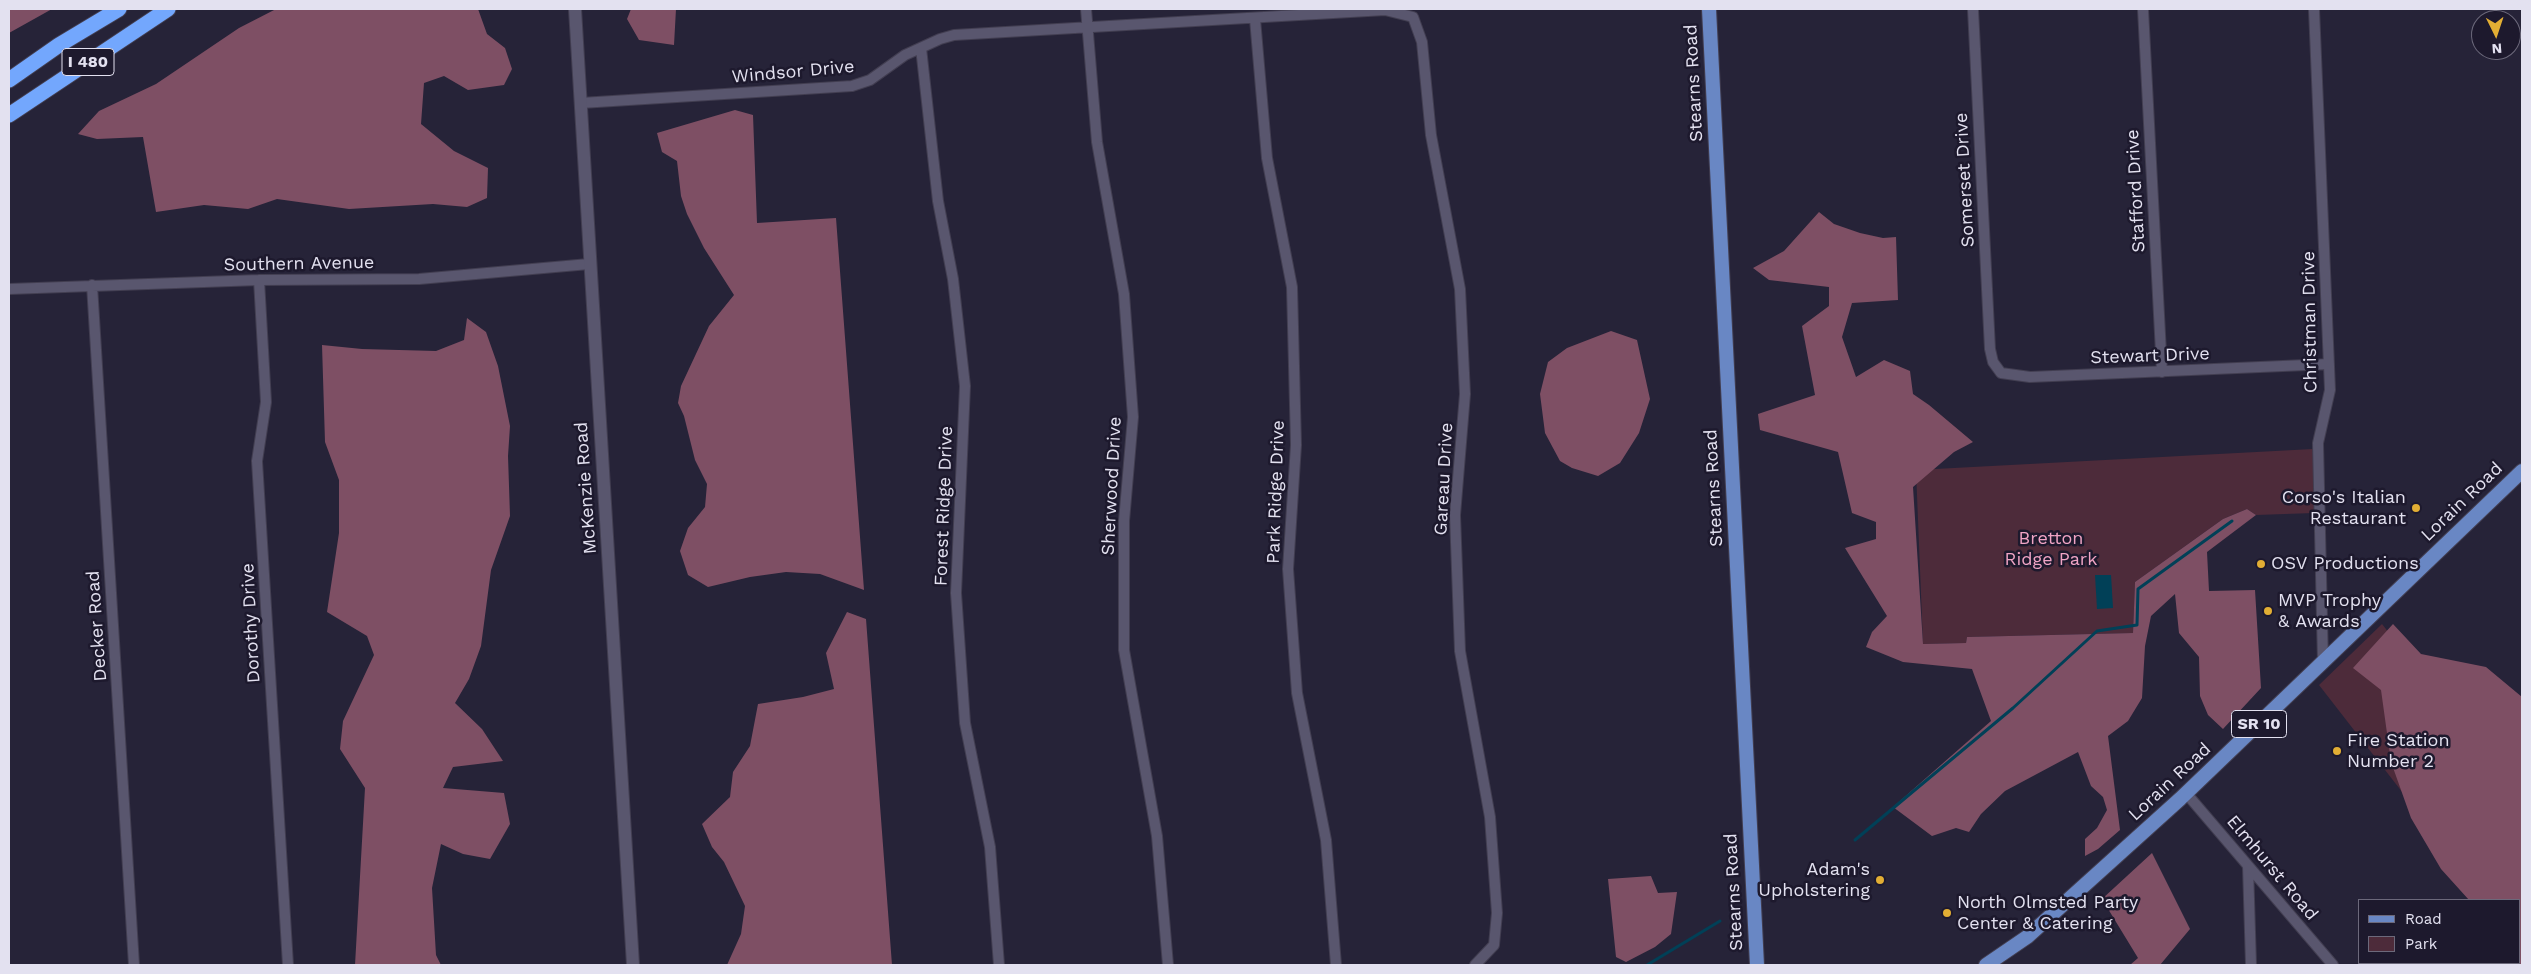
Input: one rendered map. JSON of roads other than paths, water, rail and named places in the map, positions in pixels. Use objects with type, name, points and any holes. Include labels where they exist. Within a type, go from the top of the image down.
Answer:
[{"type":"highway","name":"I 480","points":[[9,80],[59,45],[119,9]]},
{"type":"highway","name":"I 480","points":[[9,115],[168,9]]},
{"type":"main road","name":"Stearns Road","points":[[1709,9],[1757,965]]},
{"type":"main road","name":"Lorain Road","points":[[1986,965],[2027,937],[2186,793],[2522,471]]},
{"type":"street","name":"McKenzie Road","points":[[574,9],[633,965]]},
{"type":"street","name":"Sherwood Drive","points":[[1086,9],[1097,142],[1124,294],[1133,417],[1124,521],[1124,650],[1157,836],[1168,965]]},
{"type":"street","name":"Somerset Drive","points":[[1973,9],[1990,349]]},
{"type":"street","name":"Stafford Drive","points":[[2143,9],[2162,372]]},
{"type":"street","name":"Christman Drive","points":[[2314,9],[2330,390],[2318,443],[2323,663]]},
{"type":"street","name":"Windsor Drive","points":[[581,103],[852,86],[870,80],[905,55],[940,39],[954,35],[1385,10],[1413,17]]},
{"type":"street","name":"Gareau Drive","points":[[1413,17],[1422,42],[1431,135],[1460,289],[1465,394],[1455,515],[1460,652],[1490,817],[1497,913],[1494,945],[1475,965]]},
{"type":"street","name":"Park Ridge Drive","points":[[1254,19],[1267,158],[1292,287],[1296,445],[1288,570],[1297,693],[1326,840],[1336,965]]},
{"type":"street","name":"Forest Ridge Drive","points":[[921,48],[938,202],[952,278],[965,386],[956,593],[965,723],[990,847],[999,965]]},
{"type":"street","name":"Southern Avenue","points":[[9,289],[259,280],[419,279],[589,264]]},
{"type":"street","name":"Dorothy Drive","points":[[259,280],[266,402],[257,461],[288,965]]},
{"type":"street","name":"Decker Road","points":[[92,285],[134,965]]},
{"type":"street","name":"Stewart Drive","points":[[1990,349],[1993,362],[2001,373],[2016,376],[2162,372],[2328,364]]},
{"type":"street","name":"Elmhurst Road","points":[[2186,793],[2333,965]]},
{"type":"street","points":[[2248,866],[2251,965]]},
{"type":"water","points":[[2095,575],[2111,575],[2113,608],[2097,609]]},
{"type":"waterway","points":[[1855,840],[2013,708],[2097,631],[2137,625],[2138,589],[2232,521]]},
{"type":"waterway","points":[[1647,965],[1720,921]]},
{"type":"place","name":"Corso's Italian Restaurant","points":[[2416,508]]},
{"type":"place","name":"OSV Productions","points":[[2261,564]]},
{"type":"place","name":"MVP Trophy & Awards","points":[[2268,611]]},
{"type":"place","name":"Fire Station Number 2","points":[[2337,751]]},
{"type":"place","name":"Adam's Upholstering","points":[[1880,880]]},
{"type":"place","name":"North Olmsted Party Center & Catering","points":[[1947,913]]},
{"type":"park label","name":"Bretton Ridge Park","points":[[2051,549]]}]
